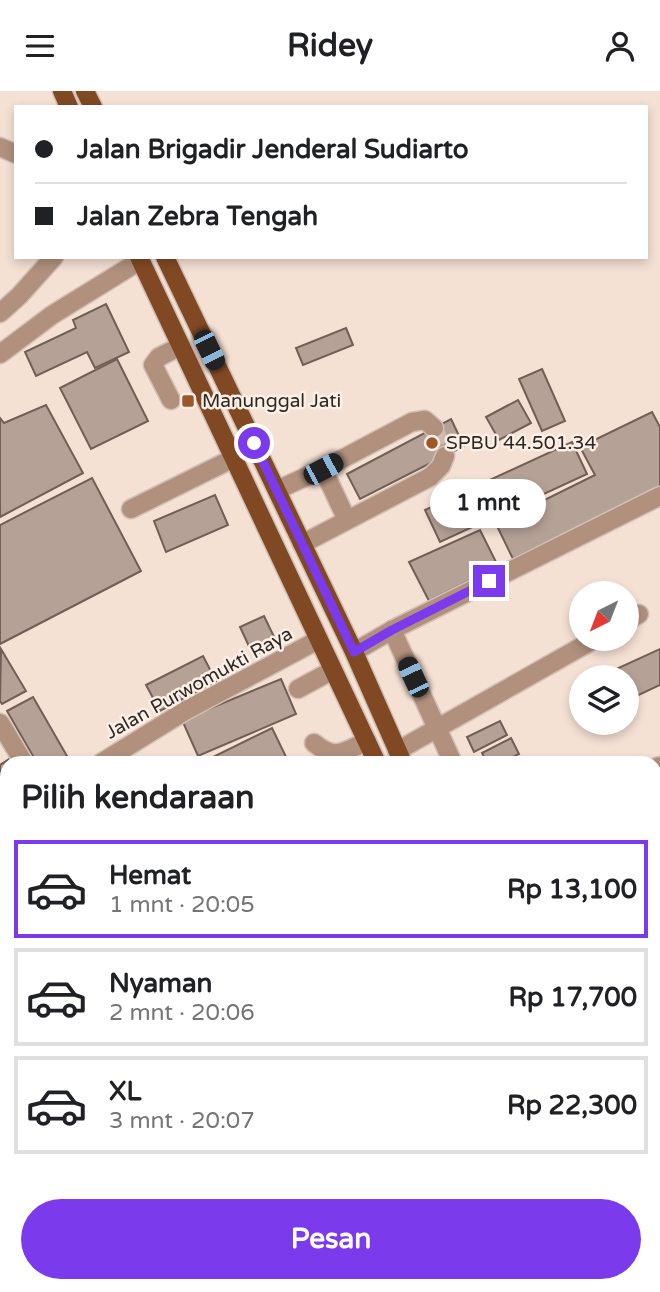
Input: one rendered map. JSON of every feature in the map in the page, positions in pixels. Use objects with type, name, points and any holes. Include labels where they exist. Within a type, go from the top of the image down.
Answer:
[{"type":"main road","points":[[140,259],[374,756]]},
{"type":"main road","points":[[165,259],[402,753]]},
{"type":"street","points":[[0,313],[33,282],[52,259]]},
{"type":"street","points":[[0,354],[52,315],[140,259]]},
{"type":"street","points":[[171,400],[153,365],[159,357],[181,346]]},
{"type":"street","points":[[277,490],[412,422],[425,420],[434,428]]},
{"type":"street","points":[[302,544],[430,477],[441,466],[445,456]]},
{"type":"street","points":[[131,509],[234,458]]},
{"type":"street","points":[[323,469],[347,520]]},
{"type":"street","points":[[354,652],[392,630],[660,496]]},
{"type":"street","points":[[392,630],[434,730],[449,756]]},
{"type":"street","name":"Jalan Purwomukti Raya","points":[[113,756],[186,712],[318,640]]},
{"type":"street","points":[[402,753],[434,730],[575,651]]},
{"type":"street","points":[[298,689],[333,670]]},
{"type":"street","points":[[0,723],[20,756]]},
{"type":"street","points":[[314,743],[325,752],[337,755],[366,741]]},
{"type":"building","points":[[106,304],[129,352],[95,368],[87,352],[36,376],[25,352],[76,328],[73,320]]},
{"type":"building","points":[[346,328],[353,345],[303,365],[296,348]]},
{"type":"building","points":[[117,359],[148,421],[91,449],[60,388]]},
{"type":"building","points":[[542,369],[565,421],[542,431],[519,379]]},
{"type":"building","points":[[518,400],[531,423],[499,440],[486,417]]},
{"type":"building","points":[[46,405],[83,473],[0,517],[0,418],[4,423]]},
{"type":"building","points":[[652,412],[660,427],[660,487],[513,559],[496,524],[595,475],[580,447]]},
{"type":"building","points":[[451,419],[464,446],[360,499],[347,474]]},
{"type":"building","points":[[572,442],[587,474],[440,542],[425,510]]},
{"type":"building","points":[[92,478],[141,571],[0,644],[0,525]]},
{"type":"building","points":[[215,495],[228,525],[166,552],[154,521]]},
{"type":"building","points":[[480,530],[498,566],[429,601],[409,562]]},
{"type":"building","points":[[264,616],[278,645],[253,655],[240,627]]},
{"type":"building","points":[[1,649],[26,691],[2,704],[0,701]]},
{"type":"building","points":[[660,649],[660,685],[639,695],[639,665],[625,665]]},
{"type":"building","points":[[203,656],[216,681],[160,711],[146,685]]},
{"type":"building","points":[[281,679],[296,714],[198,756],[182,720]]},
{"type":"building","points":[[33,697],[67,756],[33,756],[7,711]]},
{"type":"building","points":[[500,721],[507,735],[474,752],[467,737]]},
{"type":"building","points":[[272,728],[286,756],[215,756]]},
{"type":"building","points":[[511,738],[519,754],[484,756],[482,753]]},
{"type":"tunnel","points":[[434,428],[445,456]]},
{"type":"place","name":"Manunggal Jati","points":[[188,401]]},
{"type":"place","name":"SPBU 44.501.34","points":[[432,443]]},
{"type":"route","points":[[254,443],[354,652],[489,581]]}]
